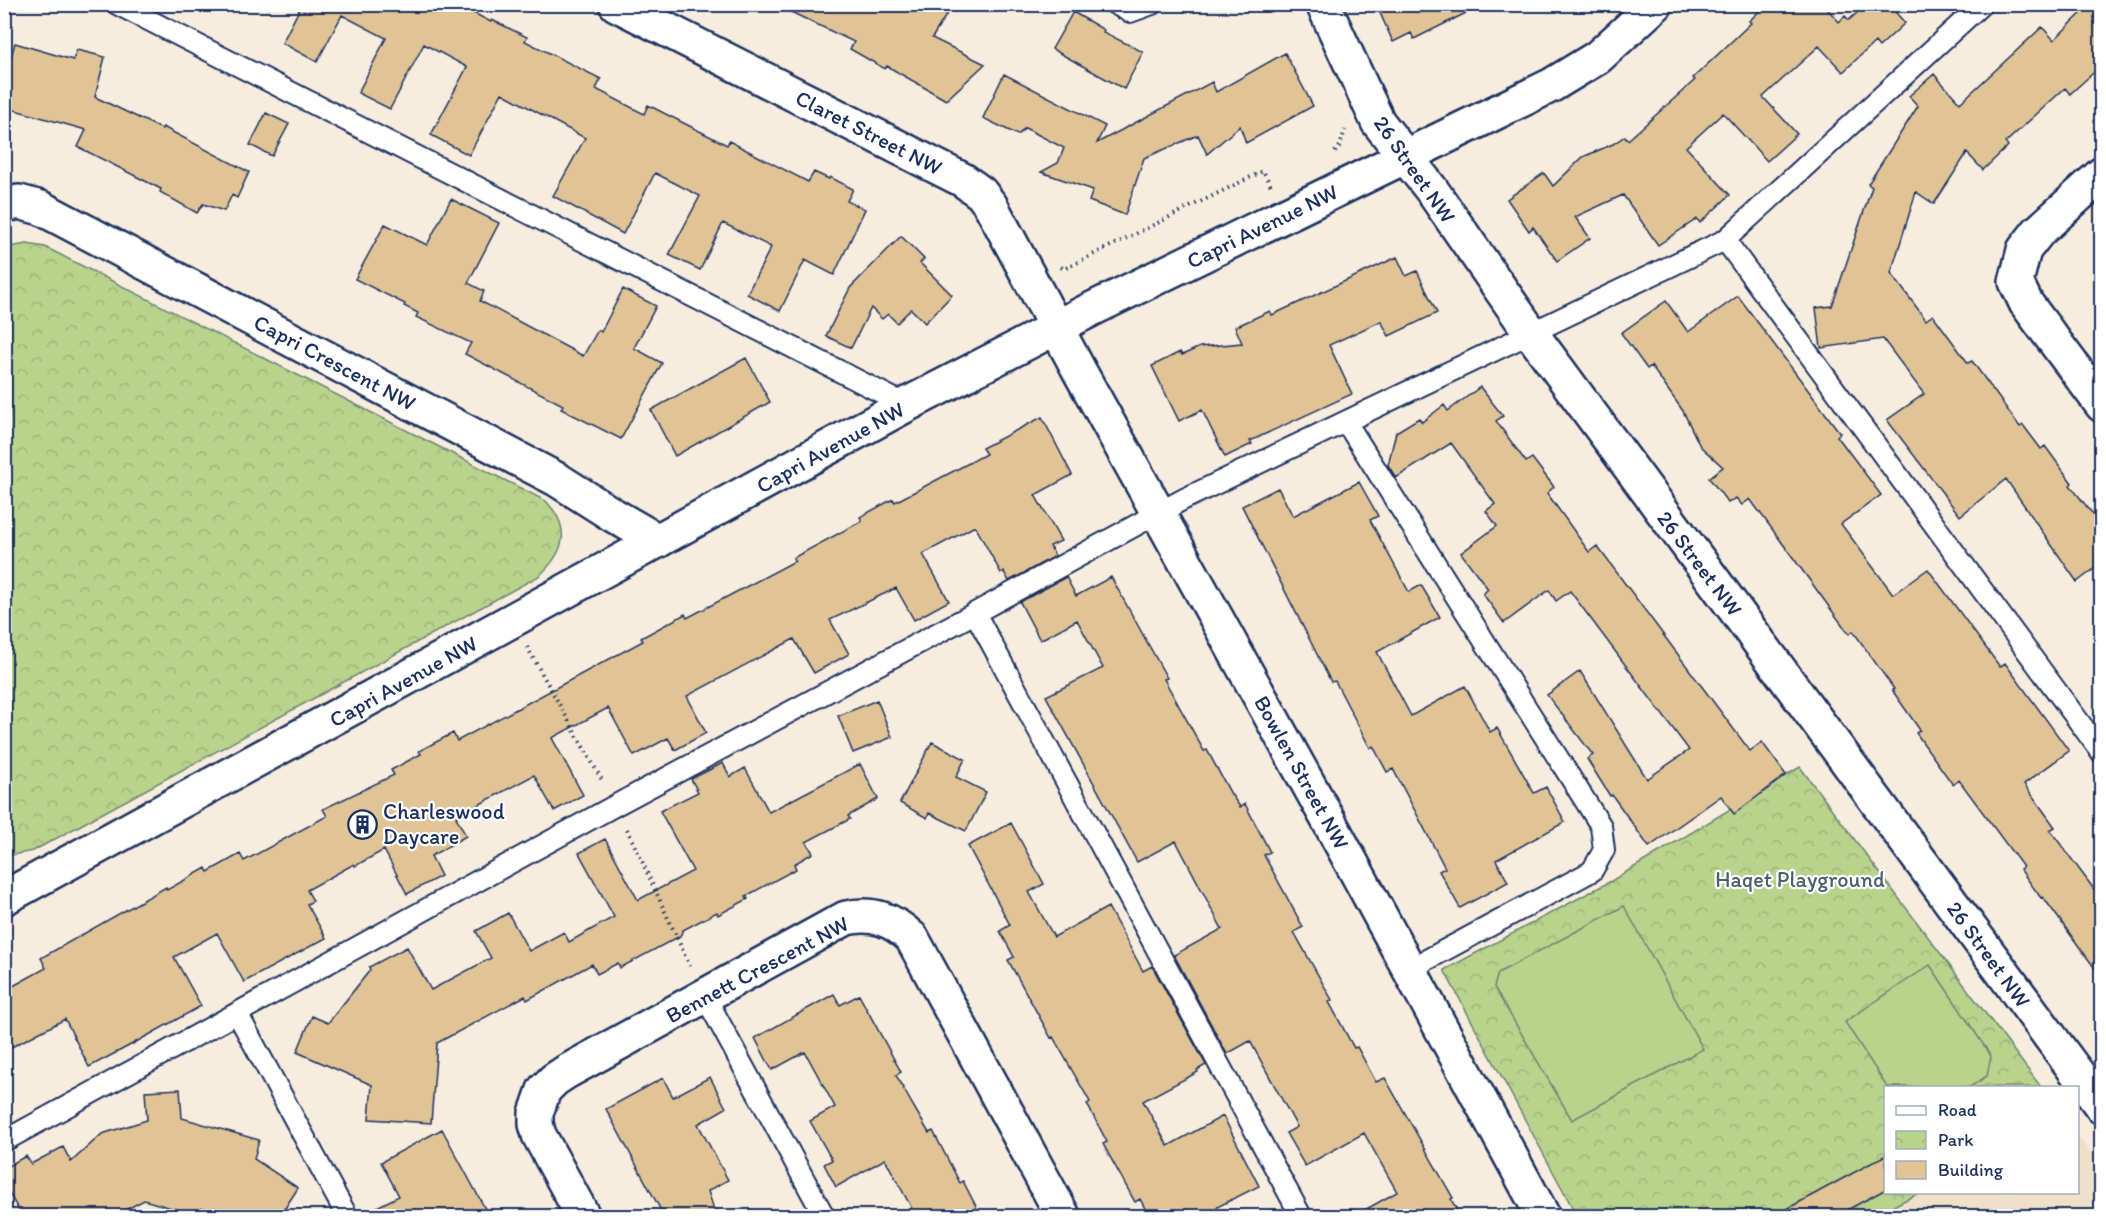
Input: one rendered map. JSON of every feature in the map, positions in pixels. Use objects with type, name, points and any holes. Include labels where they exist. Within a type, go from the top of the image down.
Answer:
[{"type":"street","name":"Claret Street NW","points":[[616,4],[963,180],[981,193],[1002,225],[1058,328]]},
{"type":"street","name":"26 Street NW","points":[[1323,4],[1378,122],[1431,189],[1531,333],[2102,1107]]},
{"type":"street","name":"Capri Avenue NW","points":[[4,898],[906,405],[1090,310],[1552,85],[1598,57],[1656,4]]},
{"type":"street","points":[[2102,174],[2038,232],[2024,250],[2016,282],[2026,303],[2102,405]]},
{"type":"street","name":"Capri Crescent NW","points":[[4,205],[19,202],[41,208],[558,480],[658,541]]},
{"type":"street","name":"Bowlen Street NW","points":[[1058,328],[1543,1216]]},
{"type":"street","name":"Bennett Crescent NW","points":[[583,1216],[539,1135],[536,1113],[544,1090],[566,1072],[846,918],[859,915],[873,915],[886,919],[900,927],[912,938],[1064,1216]]},
{"type":"lane","points":[[117,4],[906,405]]},
{"type":"lane","points":[[1115,4],[1130,12],[1152,4]]},
{"type":"lane","points":[[4,1141],[616,805],[1184,499],[1725,240],[1982,4]]},
{"type":"lane","points":[[1725,240],[2102,753]]},
{"type":"lane","points":[[1346,422],[1601,826],[1604,850],[1593,870],[1408,970]]},
{"type":"lane","points":[[975,613],[1301,1216]]},
{"type":"lane","points":[[705,996],[824,1216]]},
{"type":"lane","points":[[237,1013],[347,1216]]},
{"type":"path","points":[[1332,155],[1340,146],[1348,120]]},
{"type":"path","points":[[1054,261],[1064,269],[1263,171],[1272,189]]},
{"type":"shaded area","points":[[2079,1137],[2101,1166],[2101,1216],[1874,1216],[1917,1194],[2079,1194]]},
{"type":"green space","points":[[27,244],[45,247],[546,501],[560,521],[562,531],[562,540],[555,558],[539,576],[33,851],[12,855],[5,851],[4,250]]},
{"type":"green space","name":"Haqet Playground","points":[[1800,767],[2040,1086],[1884,1086],[1884,1194],[1917,1194],[1874,1216],[1577,1216],[1444,970],[1613,880]]},
{"type":"green space","points":[[1624,906],[1703,1049],[1572,1120],[1494,987],[1498,973]]},
{"type":"green space","points":[[1930,965],[1991,1056],[1987,1076],[1972,1086],[1886,1086],[1845,1022]]},
{"type":"building","points":[[302,4],[456,4],[527,37],[525,41],[601,79],[596,89],[644,114],[648,105],[727,145],[729,141],[808,182],[814,172],[829,179],[830,177],[853,189],[847,201],[865,209],[834,275],[805,260],[780,311],[747,294],[771,247],[723,223],[700,270],[669,255],[700,196],[655,173],[623,234],[553,196],[585,138],[502,93],[469,155],[431,135],[467,67],[424,44],[390,109],[358,93],[386,38],[342,15],[317,62],[282,43]]},
{"type":"building","points":[[774,4],[953,4],[932,38],[985,64],[946,100],[887,66],[885,69],[850,49],[854,42]]},
{"type":"building","points":[[1376,4],[1484,4],[1414,39],[1411,33],[1393,42]]},
{"type":"building","points":[[1767,4],[1823,4],[1839,22],[1845,16],[1849,20],[1867,4],[1888,4],[1905,23],[1879,47],[1875,42],[1843,72],[1819,46],[1763,97],[1797,134],[1767,161],[1723,113],[1686,147],[1730,195],[1700,223],[1697,219],[1658,245],[1623,195],[1575,217],[1590,238],[1557,261],[1533,227],[1529,231],[1507,199],[1544,173],[1553,186],[1583,157],[1625,136],[1628,140],[1695,80],[1693,78],[1751,23],[1749,21]]},
{"type":"building","points":[[2091,4],[2102,4],[2102,65],[2070,94],[2065,88],[2005,143],[2008,146],[1983,170],[1967,153],[1934,204],[1916,192],[1891,273],[1926,320],[1933,315],[1968,363],[1972,361],[2020,427],[2023,425],[2041,449],[2045,446],[2072,483],[2070,485],[2102,526],[2102,563],[2077,582],[2006,479],[1960,516],[1887,420],[1924,394],[1883,339],[1821,348],[1816,308],[1832,306],[1872,187],[1868,184],[1918,106],[1909,96],[1934,74],[1960,103],[2042,27],[2054,40]]},
{"type":"building","points":[[1073,12],[1104,30],[1103,32],[1143,52],[1124,89],[1052,49]]},
{"type":"building","points":[[15,43],[73,60],[77,50],[105,57],[95,97],[162,129],[163,127],[249,172],[237,198],[232,195],[224,211],[203,204],[197,213],[160,192],[161,189],[78,147],[86,130],[4,107],[4,81]]},
{"type":"building","points":[[1285,53],[1313,106],[1246,143],[1240,126],[1207,154],[1198,135],[1144,158],[1125,215],[1089,201],[1093,190],[1041,172],[1058,163],[1064,148],[1025,128],[1018,135],[983,118],[1004,74],[1105,126],[1097,143],[1212,82],[1216,92]]},
{"type":"building","points":[[266,113],[289,124],[272,156],[250,145]]},
{"type":"building","points":[[451,199],[499,223],[468,283],[484,291],[480,301],[583,356],[598,330],[601,332],[623,289],[656,306],[634,348],[662,363],[621,439],[561,409],[563,405],[465,354],[471,343],[416,317],[418,313],[404,306],[405,304],[355,279],[385,224],[427,245]]},
{"type":"building","points":[[901,236],[924,259],[920,263],[952,295],[925,323],[911,309],[897,323],[888,314],[882,319],[871,308],[851,348],[826,336],[850,288]]},
{"type":"building","points":[[1397,257],[1406,276],[1417,271],[1437,313],[1389,336],[1381,321],[1329,345],[1352,394],[1250,441],[1252,444],[1225,457],[1202,410],[1179,421],[1152,366],[1180,352],[1182,355],[1200,347],[1242,343],[1235,327],[1270,311],[1272,315]]},
{"type":"building","points":[[1738,296],[1840,433],[1837,436],[1881,495],[1841,524],[1893,594],[1928,569],[2000,667],[2005,663],[2069,751],[2024,784],[2055,827],[2050,830],[2102,900],[2102,978],[2020,869],[2023,867],[1959,780],[1953,785],[1916,733],[1920,730],[1892,690],[1894,689],[1853,631],[1849,634],[1750,499],[1742,505],[1736,498],[1728,503],[1709,478],[1723,467],[1700,446],[1683,411],[1651,366],[1647,369],[1621,333],[1666,301],[1688,332]]},
{"type":"building","points":[[746,358],[770,402],[675,456],[651,410]]},
{"type":"building","points":[[1480,387],[1503,416],[1496,421],[1526,462],[1532,458],[1554,487],[1547,493],[1589,552],[1597,546],[1750,751],[1762,742],[1786,775],[1734,814],[1721,796],[1649,847],[1612,795],[1610,796],[1587,759],[1593,755],[1547,695],[1580,671],[1647,779],[1689,750],[1570,591],[1556,601],[1549,590],[1504,623],[1483,594],[1488,589],[1461,553],[1497,526],[1486,511],[1495,504],[1451,443],[1396,478],[1388,465],[1396,432],[1419,418],[1422,422],[1444,405],[1448,411]]},
{"type":"building","points":[[1042,417],[1072,475],[1035,495],[1061,541],[1050,546],[1055,556],[1009,581],[1004,572],[1001,573],[975,526],[923,554],[949,601],[914,620],[896,588],[830,620],[849,654],[814,673],[794,639],[687,696],[706,733],[675,750],[668,738],[634,756],[608,708],[552,738],[583,795],[554,811],[534,775],[456,817],[466,836],[431,856],[441,876],[407,894],[384,850],[307,890],[313,901],[307,904],[326,938],[244,982],[217,933],[174,957],[201,1006],[127,1047],[89,1067],[65,1019],[4,1051],[4,991],[46,968],[41,958],[166,887],[167,890],[206,868],[208,872],[240,854],[244,861],[327,816],[323,809],[394,775],[391,770],[421,754],[419,751],[453,733],[457,741],[643,641],[641,638],[685,614],[687,618],[795,561],[793,558],[862,521],[860,517],[893,499],[895,502],[986,454],[982,448]]},
{"type":"building","points":[[1359,482],[1378,516],[1370,520],[1409,592],[1421,585],[1440,617],[1377,652],[1411,716],[1465,686],[1490,732],[1497,728],[1534,793],[1546,787],[1565,822],[1496,860],[1508,882],[1460,908],[1439,871],[1445,868],[1393,769],[1387,772],[1373,746],[1370,748],[1335,681],[1331,682],[1242,506],[1278,488],[1293,516]]},
{"type":"building","points":[[1066,577],[1076,596],[1111,577],[1204,751],[1207,750],[1240,807],[1245,804],[1270,852],[1264,855],[1303,927],[1294,932],[1332,1000],[1329,1002],[1354,1048],[1357,1047],[1376,1082],[1385,1078],[1453,1198],[1451,1199],[1460,1216],[1354,1216],[1397,1192],[1364,1133],[1305,1166],[1286,1133],[1297,1127],[1250,1041],[1227,1054],[1174,955],[1222,929],[1176,841],[1137,862],[1046,696],[1103,668],[1077,620],[1040,640],[1020,602]]},
{"type":"building","points":[[877,700],[892,737],[853,753],[838,716]]},
{"type":"building","points":[[932,742],[965,759],[956,777],[986,792],[966,831],[929,813],[927,818],[900,803]]},
{"type":"building","points":[[723,763],[730,777],[745,768],[769,812],[860,764],[878,799],[848,816],[850,819],[806,842],[813,853],[794,864],[796,869],[746,896],[748,899],[683,930],[680,936],[620,968],[618,963],[597,974],[592,964],[527,1000],[525,996],[437,1043],[431,1123],[369,1119],[372,1085],[297,1052],[312,1016],[328,1023],[370,970],[369,967],[407,947],[431,990],[491,958],[476,931],[508,913],[529,951],[564,932],[569,942],[614,917],[579,853],[605,839],[638,900],[693,871],[660,811],[698,792],[691,779]]},
{"type":"building","points":[[1011,823],[1044,884],[1029,892],[1054,937],[1108,907],[1143,971],[1152,966],[1206,1065],[1197,1070],[1198,1072],[1143,1101],[1168,1146],[1223,1116],[1259,1186],[1217,1207],[1222,1216],[1149,1216],[1140,1199],[1135,1202],[1103,1144],[1107,1142],[1087,1104],[1090,1102],[1008,960],[1014,957],[1000,931],[1010,925],[968,846]]},
{"type":"building","points":[[834,994],[840,1005],[859,995],[901,1072],[896,1075],[912,1104],[929,1133],[933,1131],[960,1183],[963,1181],[981,1216],[916,1216],[885,1159],[836,1187],[824,1164],[832,1160],[810,1121],[835,1107],[805,1052],[772,1070],[755,1038]]},
{"type":"building","points":[[710,1077],[726,1108],[698,1124],[728,1180],[708,1191],[716,1216],[664,1216],[606,1109],[663,1078],[673,1097]]},
{"type":"building","points":[[180,1089],[182,1118],[259,1140],[254,1159],[298,1188],[280,1216],[230,1216],[202,1208],[199,1216],[144,1200],[114,1216],[22,1216],[4,1184],[4,1168],[26,1156],[31,1164],[63,1147],[71,1162],[102,1134],[147,1120],[145,1091]]},
{"type":"building","points":[[442,1129],[489,1216],[359,1216],[399,1196],[381,1162]]},
{"type":"building","points":[[1884,1156],[1884,1190],[1836,1216],[1774,1216]]},
{"type":"place","name":"Charleswood Daycare","points":[[362,824]]}]
